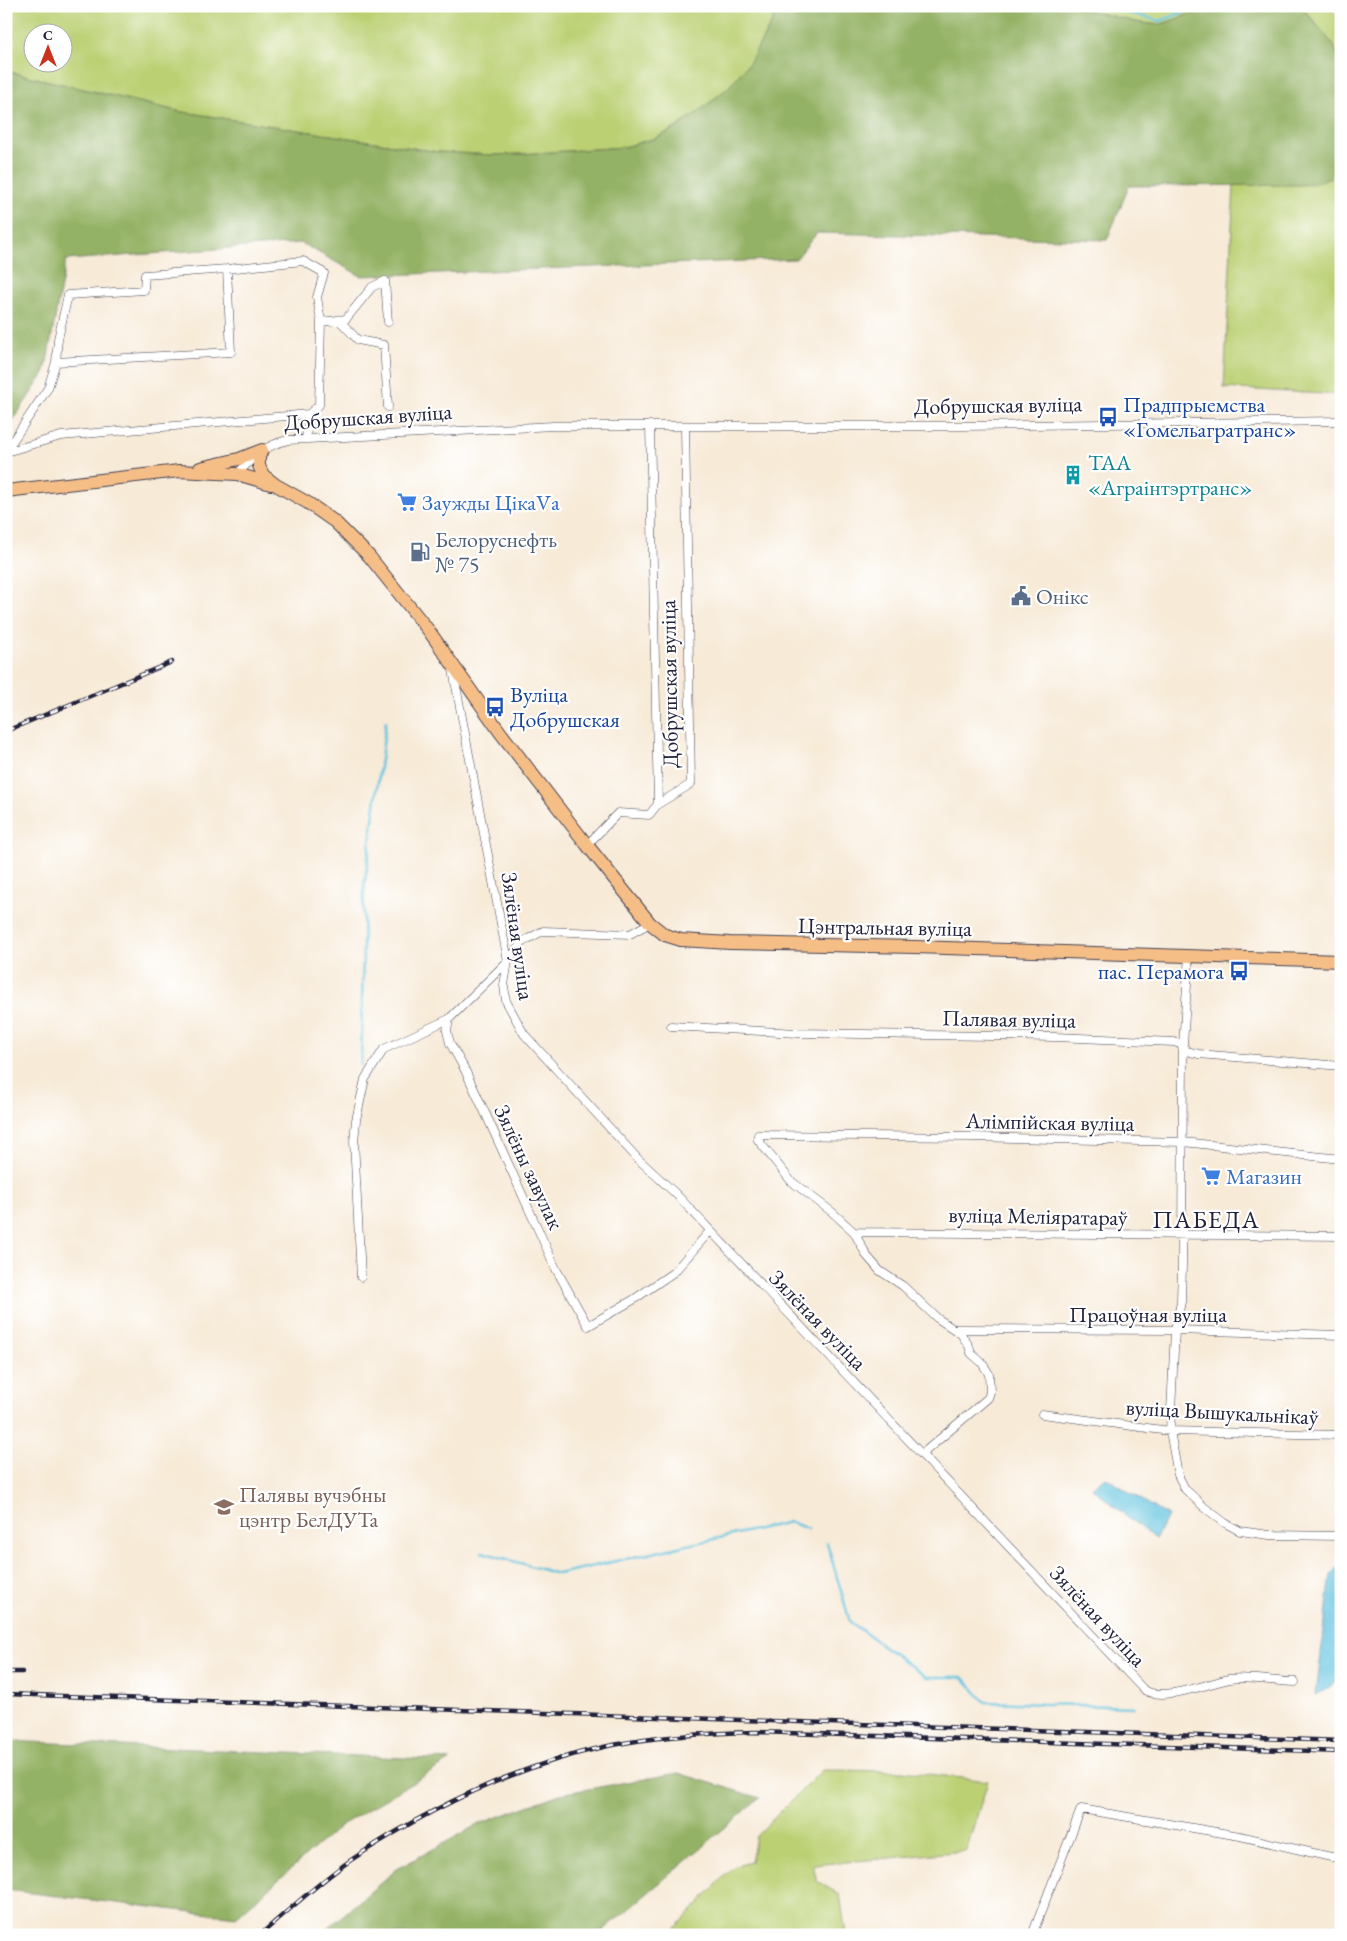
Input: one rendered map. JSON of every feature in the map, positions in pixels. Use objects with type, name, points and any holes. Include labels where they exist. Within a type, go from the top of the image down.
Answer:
[{"type":"main road","points":[[6,491],[179,471],[239,459],[262,450]]},
{"type":"main road","points":[[262,450],[259,457],[259,466],[263,475],[276,485]]},
{"type":"main road","points":[[179,471],[237,474],[276,485]]},
{"type":"main road","name":"Цэнтральная вуліца","points":[[276,485],[308,503],[334,522],[348,534],[386,576],[452,662],[516,752],[587,846],[650,923],[665,935],[681,940],[730,944],[914,947],[1341,961]]},
{"type":"street","points":[[303,261],[324,273],[318,297],[322,322],[320,405],[309,414],[61,436],[6,451],[48,388],[56,362],[58,339],[68,295],[144,290],[145,274],[227,269],[303,261]]},
{"type":"street","points":[[56,362],[231,352],[227,269]]},
{"type":"street","points":[[322,322],[346,319],[372,288],[385,281],[388,322]]},
{"type":"street","points":[[339,320],[358,340],[384,345],[388,407]]},
{"type":"street","points":[[306,438],[309,414]]},
{"type":"street","name":"Добрушская вуліца","points":[[237,474],[262,450],[274,444],[306,438],[553,426],[962,426],[1341,421]]},
{"type":"street","points":[[587,846],[618,813],[648,815],[658,804],[650,425]]},
{"type":"street","name":"Добрушская вуліца","points":[[658,804],[691,784],[685,426]]},
{"type":"street","name":"Зялёная вуліца","points":[[452,662],[508,960],[504,984],[506,1001],[524,1034],[638,1158],[676,1194],[1147,1692],[1160,1694],[1198,1688],[1230,1679],[1295,1682]]},
{"type":"street","points":[[361,1277],[354,1141],[356,1120],[365,1079],[384,1049],[449,1019],[508,960],[522,942],[543,931],[630,934],[650,923]]},
{"type":"street","points":[[1189,956],[1183,1045],[1183,1235],[1180,1302],[1175,1330],[1170,1431],[1178,1475],[1185,1489],[1204,1507],[1225,1523],[1240,1531],[1269,1535],[1341,1536]]},
{"type":"street","name":"Зялёны завулак","points":[[449,1019],[447,1031],[450,1043],[488,1119],[556,1269],[588,1326],[633,1300],[674,1272],[710,1231]]},
{"type":"street","name":"Палявая вуліца","points":[[671,1026],[798,1033],[1055,1037],[1174,1042],[1183,1045],[1186,1052],[1199,1054],[1341,1066]]},
{"type":"street","name":"Алімпійская вуліца","points":[[854,1232],[832,1212],[791,1181],[758,1140],[758,1135],[972,1137],[1183,1142],[1341,1159]]},
{"type":"street","points":[[854,1232],[867,1256],[880,1271],[903,1286],[937,1318],[956,1329],[966,1340],[971,1353],[989,1374],[990,1392],[988,1398],[922,1454]]},
{"type":"street","name":"вуліца Меліяратараў","points":[[854,1232],[1341,1236]]},
{"type":"street","name":"Працоўная вуліца","points":[[956,1329],[1175,1330],[1341,1335]]},
{"type":"street","name":"вуліца Вышукальнікаў","points":[[1042,1414],[1170,1431],[1341,1435]]},
{"type":"street","points":[[1032,1935],[1081,1809],[1240,1836],[1331,1857],[1341,1857]]},
{"type":"green space","points":[[6,6],[777,6],[772,22],[750,62],[728,88],[674,129],[656,138],[624,147],[494,155],[438,152],[177,111],[6,71]]},
{"type":"green space","points":[[777,6],[1072,6],[1135,22],[1159,25],[1213,6],[1300,6],[1334,46],[1341,62],[1341,165],[1329,177],[1319,182],[1302,185],[1129,186],[1107,240],[817,233],[796,259],[361,276],[301,243],[66,260],[45,372],[6,431],[6,71],[177,111],[438,152],[494,155],[624,147],[656,138],[674,129],[728,88],[750,62],[772,22]]},
{"type":"green space","points":[[1072,6],[1213,6],[1159,25],[1135,22]]},
{"type":"green space","points":[[1300,6],[1328,6],[1341,19],[1341,62],[1323,32]]},
{"type":"green space","points":[[1341,165],[1341,395],[1224,388],[1234,185],[1317,183],[1338,171]]},
{"type":"green space","points":[[6,1741],[451,1760],[340,1826],[236,1917],[6,1890]]},
{"type":"green space","points":[[822,1770],[902,1771],[988,1781],[966,1851],[813,1865],[817,1881],[840,1895],[846,1935],[669,1935],[733,1867],[751,1862],[756,1836]]},
{"type":"green space","points":[[678,1773],[760,1798],[598,1935],[321,1934],[397,1869],[479,1824],[560,1794]]},
{"type":"water","points":[[1105,1477],[1168,1516],[1155,1539],[1092,1488]]},
{"type":"water","points":[[1341,1565],[1341,1675],[1330,1687],[1316,1695],[1331,1574]]},
{"type":"waterway","points":[[1102,6],[1160,21],[1200,6]]},
{"type":"waterway","points":[[361,1065],[364,889],[386,721]]},
{"type":"waterway","points":[[482,1552],[558,1574],[790,1522],[808,1529]]},
{"type":"waterway","points":[[827,1543],[850,1622],[926,1677],[963,1677],[985,1702],[1134,1707]]},
{"type":"railway","points":[[6,731],[172,662]]},
{"type":"railway","points":[[6,1672],[22,1672]]},
{"type":"railway","points":[[6,1694],[1341,1741]]},
{"type":"railway","points":[[260,1935],[339,1868],[442,1806],[507,1777],[540,1765],[608,1746],[683,1736],[758,1732],[1341,1752]]},
{"type":"place","name":"Прадпрыемства «Гомельагратранс»","points":[[1108,417]]},
{"type":"place","name":"ТАА «Аграінтэртранс»","points":[[1073,475]]},
{"type":"place","name":"Заужды ЦікаVа","points":[[407,502]]},
{"type":"place","name":"Белоруснефть № 75","points":[[420,552]]},
{"type":"place","name":"Онікс","points":[[1021,596]]},
{"type":"place","name":"Вуліца Добрушская","points":[[495,707]]},
{"type":"place","name":"пас. Перамога","points":[[1239,971]]},
{"type":"place","name":"Магазин","points":[[1211,1176]]},
{"type":"place","name":"Палявы вучэбны цэнтр БелДУТа","points":[[224,1507]]},
{"type":"district","name":"ПАБЕДА","points":[[1206,1219]]}]
